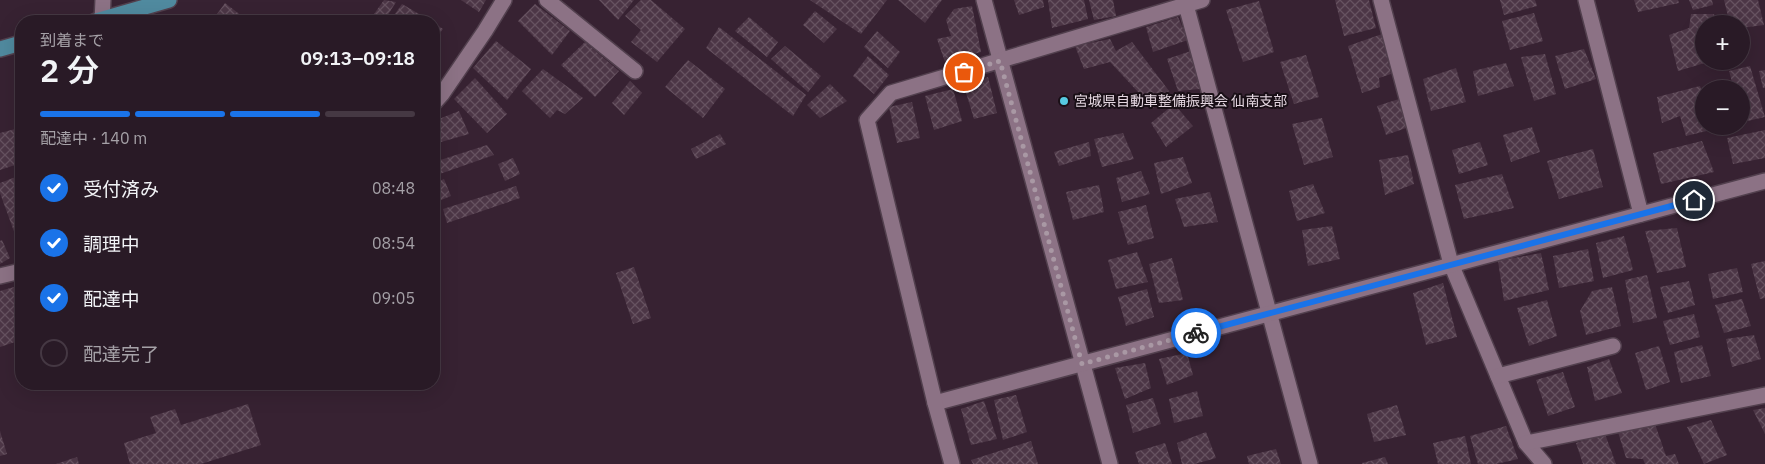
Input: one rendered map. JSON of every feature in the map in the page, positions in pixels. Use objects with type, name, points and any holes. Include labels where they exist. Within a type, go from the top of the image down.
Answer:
[{"type":"main road","points":[[120,15],[170,0]]},
{"type":"main road","points":[[0,49],[15,45]]},
{"type":"street","points":[[101,15],[103,0]]},
{"type":"street","points":[[440,95],[485,31],[504,0]]},
{"type":"street","points":[[547,0],[635,72]]},
{"type":"street","points":[[984,0],[1110,464]]},
{"type":"street","points":[[952,464],[935,403],[867,120],[891,93],[1202,0]]},
{"type":"street","points":[[1381,0],[1451,264],[1526,443],[1544,464]]},
{"type":"street","points":[[1586,0],[1641,214]]},
{"type":"street","points":[[1186,5],[1310,464]]},
{"type":"street","points":[[935,403],[1765,181]]},
{"type":"street","points":[[0,276],[15,272]]},
{"type":"street","points":[[1498,376],[1613,346]]},
{"type":"street","points":[[1526,443],[1765,395]]},
{"type":"building","points":[[384,0],[396,2],[388,15],[373,15]]},
{"type":"building","points":[[461,0],[486,0],[479,12]]},
{"type":"building","points":[[599,0],[634,0],[618,20]]},
{"type":"building","points":[[641,0],[651,0],[685,29],[657,62],[631,42],[641,30],[625,16]]},
{"type":"building","points":[[810,0],[887,0],[861,34]]},
{"type":"building","points":[[898,0],[942,0],[925,23]]},
{"type":"building","points":[[1014,0],[1043,0],[1044,7],[1019,15]]},
{"type":"building","points":[[1048,0],[1084,0],[1088,19],[1052,28]]},
{"type":"building","points":[[1089,0],[1113,0],[1116,16],[1094,20]]},
{"type":"building","points":[[1335,0],[1369,0],[1376,28],[1344,36]]},
{"type":"building","points":[[1500,0],[1535,0],[1537,6],[1504,15]]},
{"type":"building","points":[[1634,0],[1678,0],[1679,3],[1638,12]]},
{"type":"building","points":[[1689,0],[1712,0],[1713,5],[1693,10]]},
{"type":"building","points":[[1724,0],[1758,0],[1764,25],[1750,27],[1750,15],[1728,15]]},
{"type":"building","points":[[1259,1],[1274,52],[1243,62],[1226,10]]},
{"type":"building","points":[[225,3],[241,15],[216,15]]},
{"type":"building","points":[[402,4],[421,15],[394,15]]},
{"type":"building","points":[[535,4],[570,31],[552,55],[518,21]]},
{"type":"building","points":[[972,6],[981,52],[945,62],[937,39],[951,36],[946,20],[954,9]]},
{"type":"building","points":[[815,11],[837,29],[824,43],[803,25]]},
{"type":"building","points":[[1534,13],[1543,41],[1510,50],[1502,21]]},
{"type":"building","points":[[1691,14],[1714,14],[1695,15],[1695,66],[1678,71],[1669,35],[1689,28]]},
{"type":"building","points":[[749,17],[778,42],[767,57],[735,31]]},
{"type":"building","points":[[1178,17],[1188,40],[1153,52],[1146,27]]},
{"type":"building","points":[[719,27],[806,95],[793,116],[706,48]]},
{"type":"building","points":[[877,31],[900,52],[888,68],[864,47]]},
{"type":"building","points":[[1382,34],[1391,74],[1379,78],[1380,87],[1362,93],[1348,46]]},
{"type":"building","points":[[1110,39],[1116,51],[1132,42],[1169,91],[1153,108],[1110,62],[1084,69],[1075,46]]},
{"type":"building","points":[[496,41],[531,69],[507,100],[473,68]]},
{"type":"building","points":[[585,42],[619,71],[595,97],[561,65]]},
{"type":"building","points":[[785,46],[821,76],[808,92],[771,59]]},
{"type":"building","points":[[1584,49],[1596,79],[1565,89],[1555,56]]},
{"type":"building","points":[[1191,51],[1200,89],[1178,91],[1167,59]]},
{"type":"building","points":[[1545,54],[1556,94],[1534,101],[1521,57]]},
{"type":"building","points":[[1306,55],[1319,97],[1294,104],[1280,62]]},
{"type":"building","points":[[868,56],[889,75],[874,94],[853,76]]},
{"type":"building","points":[[688,60],[725,89],[703,118],[665,87]]},
{"type":"building","points":[[1506,63],[1514,86],[1478,96],[1473,71]]},
{"type":"building","points":[[1750,66],[1765,117],[1750,120],[1750,80],[1732,80],[1729,71],[1750,70]]},
{"type":"building","points":[[1456,68],[1466,102],[1431,111],[1423,79]]},
{"type":"building","points":[[543,69],[583,98],[565,114],[557,110],[550,118],[522,91]]},
{"type":"building","points":[[1765,70],[1765,88],[1763,88],[1759,71]]},
{"type":"building","points":[[988,77],[997,113],[974,119],[964,86]]},
{"type":"building","points":[[475,78],[507,114],[487,133],[454,99]]},
{"type":"building","points":[[630,81],[642,93],[624,115],[612,103]]},
{"type":"building","points":[[830,84],[847,101],[820,118],[807,105]]},
{"type":"building","points":[[1695,87],[1695,134],[1686,136],[1680,116],[1662,123],[1657,97]]},
{"type":"building","points":[[953,89],[962,121],[934,130],[925,96]]},
{"type":"building","points":[[1399,99],[1409,127],[1386,135],[1377,106]]},
{"type":"building","points":[[912,102],[920,138],[897,143],[889,107]]},
{"type":"building","points":[[1174,104],[1193,126],[1166,147],[1151,123]]},
{"type":"building","points":[[459,111],[469,134],[440,142],[440,119]]},
{"type":"building","points":[[1322,118],[1333,157],[1304,165],[1292,124]]},
{"type":"building","points":[[1532,127],[1540,152],[1511,162],[1503,135]]},
{"type":"building","points":[[15,129],[15,165],[0,170],[0,133]]},
{"type":"building","points":[[1765,130],[1765,158],[1733,164],[1727,138],[1750,135],[1750,133]]},
{"type":"building","points":[[1123,133],[1134,159],[1102,167],[1094,139]]},
{"type":"building","points":[[720,134],[726,144],[696,159],[691,149]]},
{"type":"building","points":[[1702,141],[1714,172],[1661,184],[1653,153]]},
{"type":"building","points":[[1089,142],[1091,156],[1059,166],[1054,152]]},
{"type":"building","points":[[1480,142],[1488,165],[1459,174],[1452,150]]},
{"type":"building","points":[[487,145],[494,155],[440,174],[440,160]]},
{"type":"building","points":[[1593,149],[1603,187],[1559,199],[1547,161]]},
{"type":"building","points":[[1408,155],[1414,184],[1385,195],[1379,160]]},
{"type":"building","points":[[1183,157],[1192,183],[1161,194],[1154,163]]},
{"type":"building","points":[[513,158],[520,174],[505,181],[498,164]]},
{"type":"building","points":[[1141,171],[1150,194],[1122,202],[1116,178]]},
{"type":"building","points":[[1502,174],[1514,208],[1464,219],[1455,185]]},
{"type":"building","points":[[15,177],[15,234],[0,193],[0,183]]},
{"type":"building","points":[[444,179],[451,196],[440,201],[440,181]]},
{"type":"building","points":[[1313,184],[1325,213],[1297,221],[1289,191]]},
{"type":"building","points":[[1099,185],[1104,212],[1073,220],[1066,192]]},
{"type":"building","points":[[516,186],[520,198],[447,223],[443,209]]},
{"type":"building","points":[[1210,192],[1218,222],[1184,227],[1175,199]]},
{"type":"building","points":[[1146,205],[1154,238],[1128,245],[1118,212]]},
{"type":"building","points":[[1332,226],[1340,259],[1308,266],[1302,230]]},
{"type":"building","points":[[1677,228],[1686,267],[1657,273],[1645,231]]},
{"type":"building","points":[[1624,236],[1633,270],[1603,278],[1596,243]]},
{"type":"building","points":[[2,240],[10,258],[0,264],[0,241]]},
{"type":"building","points":[[1588,249],[1594,281],[1559,288],[1553,256]]},
{"type":"building","points":[[1137,252],[1148,282],[1116,289],[1108,260]]},
{"type":"building","points":[[1541,253],[1549,290],[1504,301],[1498,261]]},
{"type":"building","points":[[1172,258],[1183,300],[1159,303],[1149,264]]},
{"type":"building","points":[[1765,261],[1765,298],[1760,299],[1751,264]]},
{"type":"building","points":[[634,267],[651,318],[633,324],[616,273]]},
{"type":"building","points":[[1737,268],[1743,292],[1713,299],[1708,274]]},
{"type":"building","points":[[1647,275],[1657,318],[1633,323],[1625,280]]},
{"type":"building","points":[[1689,281],[1695,305],[1668,313],[1660,287]]},
{"type":"building","points":[[1443,283],[1457,337],[1426,345],[1413,293]]},
{"type":"building","points":[[15,287],[15,342],[0,347],[0,291]]},
{"type":"building","points":[[1612,287],[1621,326],[1586,335],[1580,311],[1592,291]]},
{"type":"building","points":[[1147,289],[1154,317],[1126,326],[1118,297]]},
{"type":"building","points":[[1742,299],[1751,326],[1724,333],[1715,305]]},
{"type":"building","points":[[1547,300],[1557,336],[1529,346],[1517,308]]},
{"type":"building","points":[[1694,314],[1700,337],[1670,345],[1663,321]]},
{"type":"building","points":[[1754,335],[1761,359],[1732,367],[1726,339]]},
{"type":"building","points":[[1702,345],[1711,376],[1681,383],[1674,352]]},
{"type":"building","points":[[1659,346],[1670,382],[1646,390],[1635,353]]},
{"type":"building","points":[[1187,353],[1193,375],[1167,385],[1159,359]]},
{"type":"building","points":[[1609,359],[1622,393],[1595,401],[1587,367]]},
{"type":"building","points":[[1145,363],[1151,388],[1125,399],[1115,368]]},
{"type":"building","points":[[1563,372],[1575,407],[1548,416],[1536,380]]},
{"type":"building","points":[[1197,391],[1203,416],[1174,423],[1169,399]]},
{"type":"building","points":[[1016,395],[1027,432],[1003,440],[994,400]]},
{"type":"building","points":[[1153,398],[1161,424],[1133,433],[1126,405]]},
{"type":"building","points":[[984,401],[997,439],[971,445],[961,409]]},
{"type":"building","points":[[248,404],[261,445],[201,464],[130,464],[124,443],[156,433],[150,417],[175,409],[181,425]]},
{"type":"building","points":[[1397,405],[1406,435],[1374,442],[1367,414]]},
{"type":"building","points":[[1765,408],[1765,434],[1753,410]]},
{"type":"building","points":[[1711,420],[1727,455],[1704,464],[1687,427]]},
{"type":"building","points":[[1655,424],[1666,456],[1675,454],[1679,464],[1645,464],[1643,459],[1626,458],[1618,432]]},
{"type":"building","points":[[1506,426],[1518,459],[1496,464],[1478,464],[1470,436]]},
{"type":"building","points":[[0,431],[7,454],[0,456]]},
{"type":"building","points":[[1206,432],[1216,458],[1195,464],[1182,464],[1177,443]]},
{"type":"building","points":[[1605,434],[1616,464],[1583,464],[1576,443]]},
{"type":"building","points":[[1465,436],[1471,464],[1438,464],[1433,443]]},
{"type":"building","points":[[1031,441],[1038,464],[973,464],[971,460]]},
{"type":"building","points":[[1165,443],[1172,464],[1139,464],[1135,452]]},
{"type":"building","points":[[1276,449],[1281,464],[1249,464],[1247,456]]},
{"type":"building","points":[[77,457],[79,464],[56,464]]},
{"type":"building","points":[[1385,457],[1388,464],[1362,464],[1362,463]]},
{"type":"way so far","points":[[964,72],[1000,61],[1082,364],[1196,333]]},
{"type":"place","name":"宮城県自動車整備振興会 仙南支部","points":[[1064,101]]},
{"type":"route","points":[[1196,333],[1694,200]]}]
